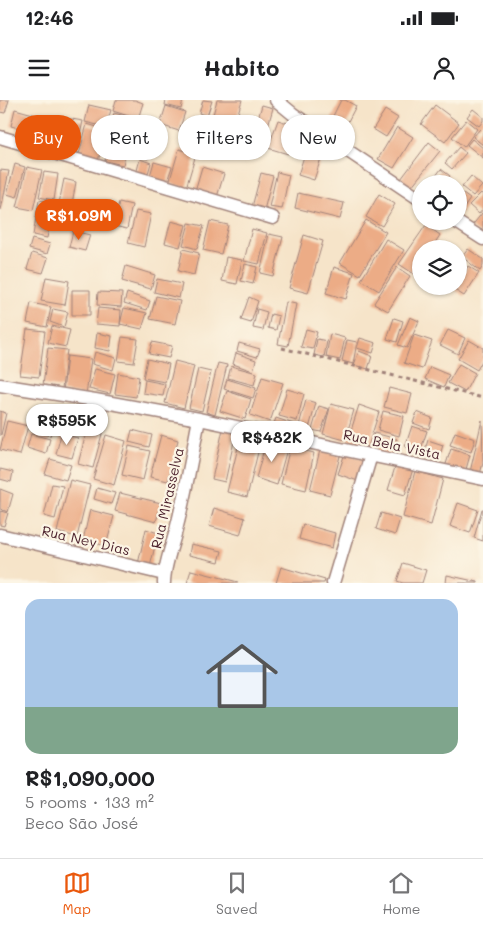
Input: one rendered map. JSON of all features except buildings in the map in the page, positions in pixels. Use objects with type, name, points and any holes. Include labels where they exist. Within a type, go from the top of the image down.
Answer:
[{"type":"street","points":[[276,100],[293,114],[412,194]]},
{"type":"street","points":[[0,137],[274,218]]},
{"type":"street","points":[[467,229],[483,239]]},
{"type":"street","name":"Rua Bela Vista","points":[[0,385],[199,419],[483,479]]},
{"type":"street","name":"Rua Mirasselva","points":[[164,578],[185,493],[199,419]]},
{"type":"street","points":[[333,583],[371,455]]},
{"type":"street","name":"Rua Ney Dias","points":[[0,535],[164,578]]},
{"type":"path","points":[[282,348],[483,398]]}]
